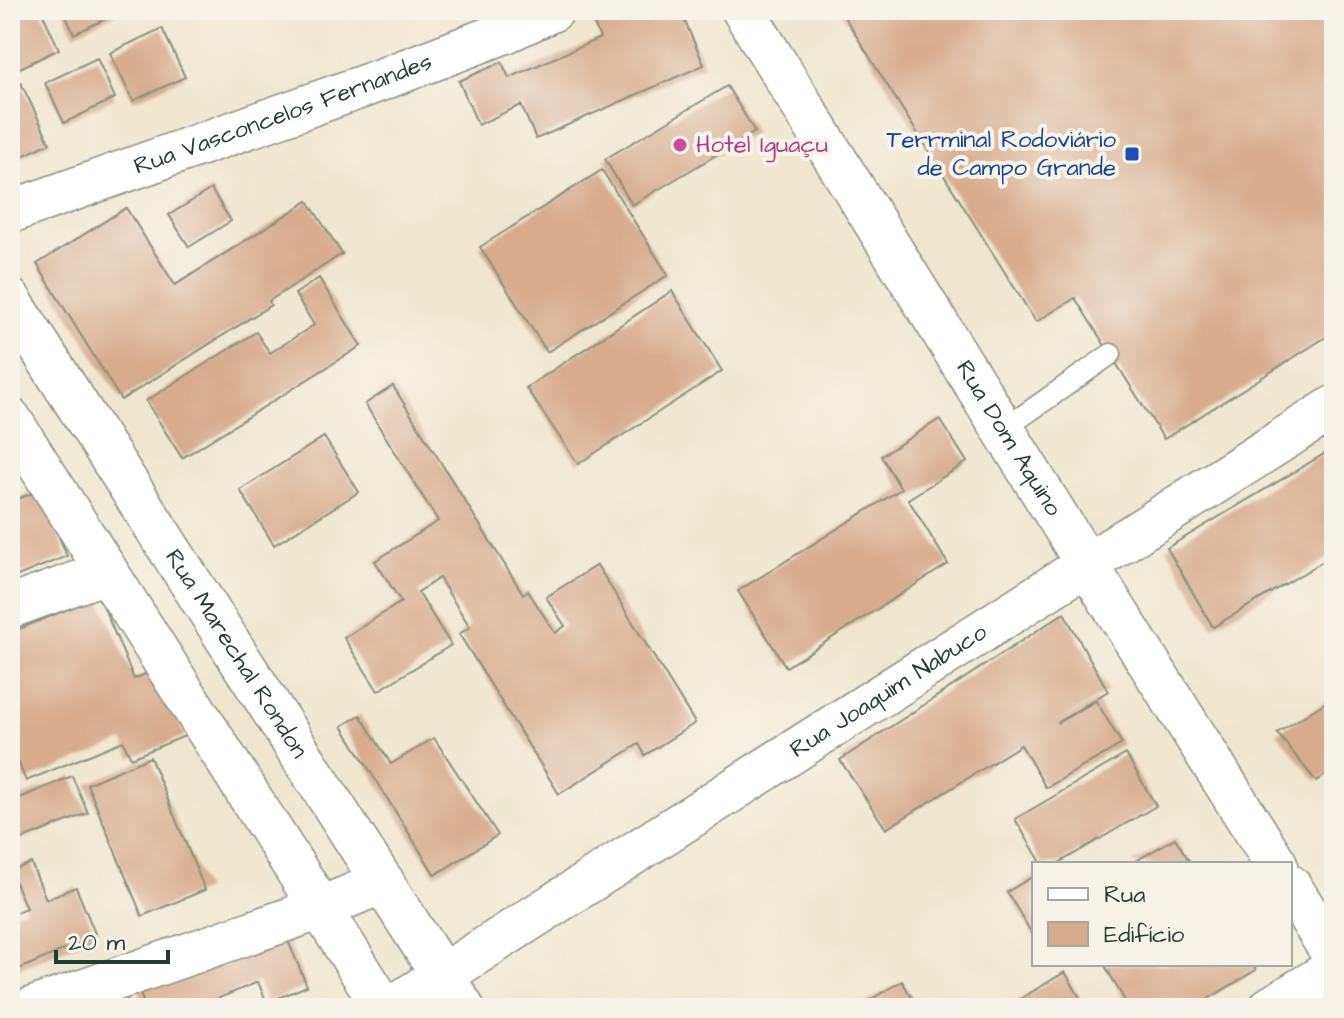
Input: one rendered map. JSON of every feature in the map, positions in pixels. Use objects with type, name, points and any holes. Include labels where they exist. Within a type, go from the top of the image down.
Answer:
[{"type":"street","name":"Rua Vasconcelos Fernandes","points":[[10,212],[367,85],[503,33],[553,10]]},
{"type":"street","name":"Rua Dom Aquino","points":[[754,14],[1086,563],[1275,862]]},
{"type":"street","name":"Rua Marechal Rondon","points":[[10,300],[453,991]]},
{"type":"street","name":"Rua Joaquim Nabuco","points":[[391,1008],[453,991],[1086,563],[1334,407]]},
{"type":"street","points":[[10,419],[384,1008]]},
{"type":"street","points":[[10,607],[106,572]]},
{"type":"street","points":[[33,1008],[321,908],[383,882]]},
{"type":"street","points":[[1292,889],[1334,956]]},
{"type":"street","points":[[1270,1008],[1334,969]]},
{"type":"lane","points":[[1004,429],[1111,354]]},
{"type":"building","points":[[30,10],[41,10],[59,49],[10,73],[10,20]]},
{"type":"building","points":[[63,10],[114,10],[116,14],[74,34]]},
{"type":"building","points":[[602,10],[680,10],[704,65],[536,139],[521,105],[478,125],[459,81],[502,62],[509,78],[600,38],[590,15]]},
{"type":"building","name":"Terrminal Rodoviário de Campo Grande","points":[[840,10],[1334,10],[1334,332],[1164,439],[1075,298],[1036,322]]},
{"type":"building","points":[[162,28],[185,77],[133,101],[110,53]]},
{"type":"building","points":[[97,58],[115,98],[64,123],[45,83]]},
{"type":"building","points":[[20,81],[50,143],[10,162],[10,86]]},
{"type":"building","name":"Hotel Iguaçu","points":[[727,86],[755,132],[632,205],[605,159]]},
{"type":"building","points":[[602,170],[668,275],[547,352],[480,247]]},
{"type":"building","points":[[211,189],[231,221],[189,247],[169,215]]},
{"type":"building","points":[[308,201],[342,254],[269,301],[271,305],[121,400],[37,264],[126,208],[175,285]]},
{"type":"building","points":[[319,278],[361,346],[182,458],[146,401],[256,332],[270,353],[314,325],[295,294]]},
{"type":"building","points":[[672,291],[722,371],[578,464],[526,388]]},
{"type":"building","points":[[393,386],[523,594],[528,591],[555,633],[565,626],[546,597],[597,565],[695,723],[645,755],[639,744],[559,794],[459,634],[470,627],[439,578],[418,592],[451,645],[378,691],[344,638],[401,602],[375,561],[438,521],[365,404]]},
{"type":"building","points":[[940,419],[967,462],[908,499],[948,564],[786,667],[738,591],[901,489],[881,456]]},
{"type":"building","points":[[324,437],[359,492],[274,545],[240,490]]},
{"type":"building","points":[[1334,448],[1334,555],[1213,627],[1167,548]]},
{"type":"building","points":[[40,490],[67,556],[10,579],[10,502]]},
{"type":"building","points":[[99,596],[134,679],[157,669],[185,736],[131,758],[123,741],[26,781],[10,742],[10,633]]},
{"type":"building","points":[[1064,613],[1108,691],[1057,723],[1096,701],[1122,744],[1046,788],[1021,745],[886,829],[840,760]]},
{"type":"building","points":[[1334,697],[1334,770],[1316,781],[1277,733]]},
{"type":"building","points":[[360,715],[391,764],[434,738],[498,835],[435,875],[342,726]]},
{"type":"building","points":[[1126,754],[1156,806],[1060,862],[1041,862],[1015,819]]},
{"type":"building","points":[[150,757],[205,890],[142,916],[87,784]]},
{"type":"building","points":[[72,776],[88,813],[10,844],[10,802]]},
{"type":"building","points":[[1175,838],[1190,862],[1134,862]]},
{"type":"building","points":[[31,863],[46,899],[76,887],[96,936],[10,973],[10,915],[26,908],[10,871]]},
{"type":"building","points":[[1032,877],[1032,934],[1007,892]]},
{"type":"building","points":[[284,931],[307,986],[267,1003],[258,982],[214,1000],[217,1008],[146,1008],[138,989]]},
{"type":"building","points":[[1105,966],[1254,966],[1256,970],[1193,1008],[1129,1008]]},
{"type":"building","points":[[1065,972],[1086,1008],[1014,1008],[1012,1004]]},
{"type":"building","points":[[902,981],[918,1008],[856,1008]]},
{"type":"building","points":[[125,995],[131,1008],[94,1008]]},
{"type":"place","name":"Hotel Iguaçu","points":[[680,145]]},
{"type":"place","name":"Terrminal Rodoviário de Campo Grande","points":[[1132,154]]}]
